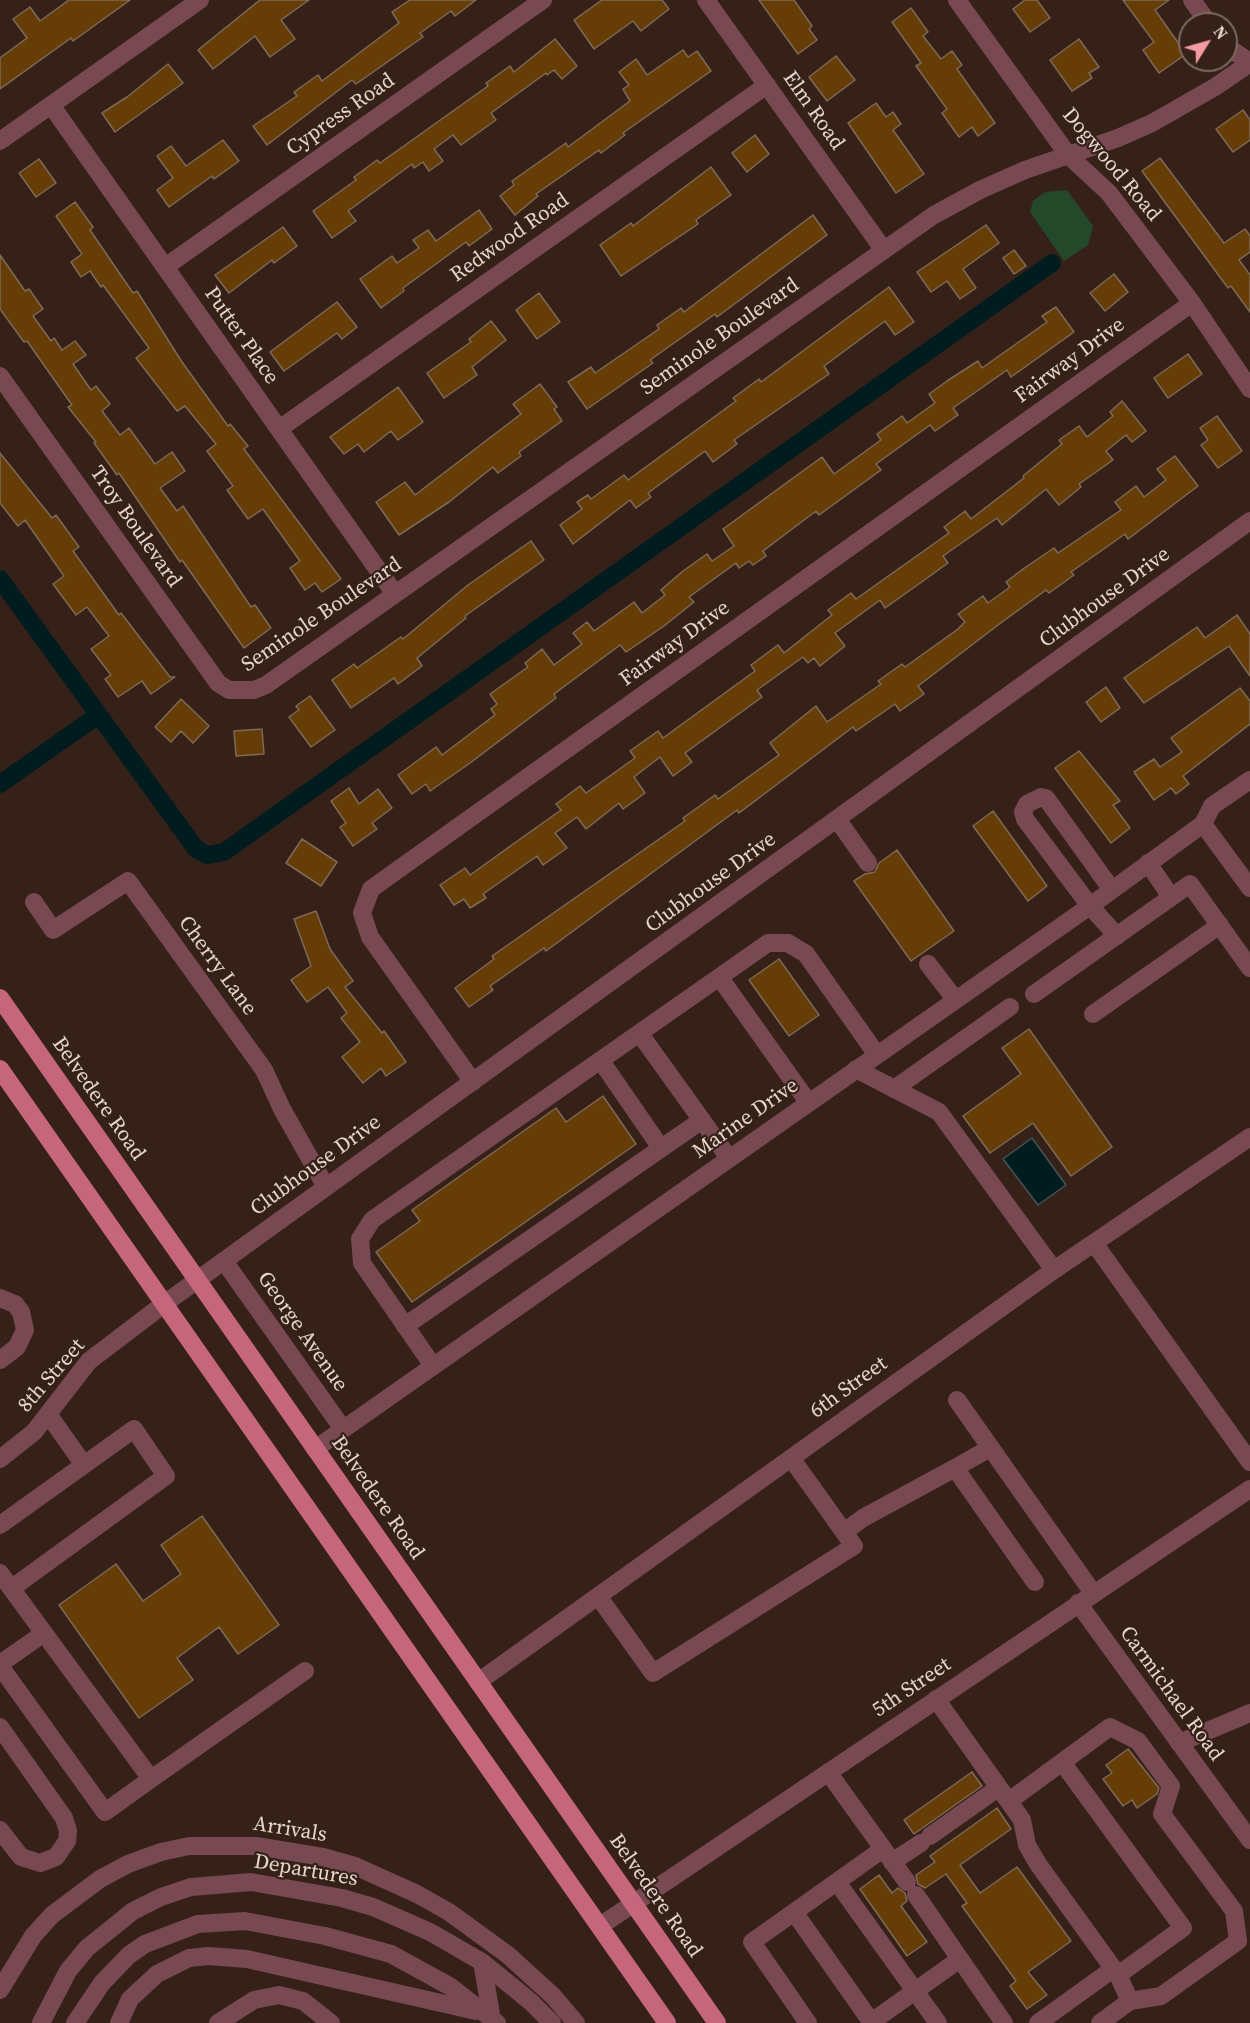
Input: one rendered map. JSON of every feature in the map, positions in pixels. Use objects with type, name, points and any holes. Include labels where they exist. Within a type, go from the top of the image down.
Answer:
[{"type":"main road","name":"Belvedere Road","points":[[0,998],[717,2023]]},
{"type":"main road","points":[[0,1069],[667,2023]]},
{"type":"street","points":[[0,141],[200,0]]},
{"type":"street","name":"Cypress Road","points":[[165,267],[543,0]]},
{"type":"street","name":"Elm Road","points":[[706,0],[883,249]]},
{"type":"street","name":"Dogwood Road","points":[[957,0],[1068,155],[1109,193],[1192,303],[1250,389]]},
{"type":"street","name":"Seminole Boulevard","points":[[241,692],[266,685],[934,215],[980,190],[1152,123],[1215,87],[1250,63]]},
{"type":"street","name":"Redwood Road","points":[[279,429],[767,85]]},
{"type":"street","name":"Putter Place","points":[[51,105],[395,594]]},
{"type":"street","name":"Fairway Drive","points":[[473,1082],[370,937],[362,913],[371,889],[1192,303]]},
{"type":"street","name":"Troy Boulevard","points":[[0,376],[218,683],[241,692]]},
{"type":"street","name":"Clubhouse Drive","points":[[197,1280],[1250,521]]},
{"type":"street","name":"Marine Drive","points":[[315,1449],[1090,906],[1203,824],[1212,806],[1250,780]]},
{"type":"street","points":[[1112,890],[1046,798],[1033,800],[1023,812],[1025,819],[1090,906],[1117,936]]},
{"type":"street","points":[[837,819],[868,863]]},
{"type":"street","points":[[1203,824],[1250,888]]},
{"type":"street","points":[[1148,863],[1171,897]]},
{"type":"street","name":"Cherry Lane","points":[[34,902],[53,930],[128,881],[264,1070],[282,1110],[326,1187]]},
{"type":"street","points":[[1034,994],[1190,884],[1250,968]]},
{"type":"street","points":[[1093,1014],[1220,925]]},
{"type":"street","points":[[433,1366],[362,1263],[359,1251],[364,1229],[372,1220],[768,943],[778,942],[798,947],[806,954],[877,1054]]},
{"type":"street","points":[[928,964],[955,999]]},
{"type":"street","points":[[720,978],[808,1102]]},
{"type":"street","points":[[894,1089],[1010,1007]]},
{"type":"street","points":[[640,1034],[729,1158]]},
{"type":"street","points":[[601,1061],[661,1148]]},
{"type":"street","points":[[856,1069],[939,1112],[1054,1270]]},
{"type":"street","points":[[405,1326],[702,1120]]},
{"type":"street","name":"6th Street","points":[[478,1682],[1054,1270],[1250,1137]]},
{"type":"street","points":[[1094,1243],[1250,1462]]},
{"type":"street","name":"George Avenue","points":[[224,1261],[343,1429]]},
{"type":"street","name":"8th Street","points":[[0,1459],[34,1432],[89,1361],[197,1280]]},
{"type":"street","points":[[0,1298],[15,1304],[21,1312],[25,1330],[17,1347],[0,1360]]},
{"type":"street","name":"Carmichael Road","points":[[957,1400],[1179,1743],[1250,1840]]},
{"type":"street","points":[[48,1414],[84,1465]]},
{"type":"street","points":[[0,1525],[134,1429],[166,1476],[12,1588]]},
{"type":"street","points":[[844,1532],[863,1518],[990,1448]]},
{"type":"street","points":[[598,1596],[653,1673],[854,1546],[791,1458]]},
{"type":"street","points":[[955,1468],[1035,1582]]},
{"type":"street","name":"5th Street","points":[[600,1926],[1250,1489]]},
{"type":"street","points":[[0,1573],[151,1779]]},
{"type":"street","points":[[44,1633],[0,1665],[105,1812],[305,1671]]},
{"type":"street","points":[[936,1699],[1022,1820],[1027,1845],[1038,1864],[1115,1972],[1130,2001]]},
{"type":"street","points":[[1179,1743],[1250,1713]]},
{"type":"street","points":[[0,1726],[64,1818],[68,1831],[67,1841],[56,1857],[40,1863],[21,1857],[0,1830]]},
{"type":"street","points":[[808,2023],[752,1942],[837,1882],[925,1840],[1062,1762],[1110,1727],[1138,1741],[1171,1786],[1162,1814],[1234,1911],[1238,1941],[1161,1996],[1130,2001],[1100,2023]]},
{"type":"street","points":[[1038,2023],[1183,1928],[1062,1762]]},
{"type":"street","points":[[828,1772],[1004,2023]]},
{"type":"street","name":"Arrivals","points":[[0,1990],[33,1936],[52,1915],[100,1878],[128,1864],[180,1848],[220,1844],[256,1846],[323,1857],[355,1866],[417,1894],[449,1912],[508,1954],[553,1996],[576,2023]]},
{"type":"street","name":"Departures","points":[[41,2023],[68,1971],[87,1948],[133,1911],[161,1897],[191,1887],[251,1882],[283,1886],[352,1901],[411,1923],[482,1962],[531,2002],[552,2023]]},
{"type":"street","points":[[837,1882],[938,2023]]},
{"type":"street","points":[[794,1912],[871,2023],[960,1959]]},
{"type":"street","points":[[75,2023],[102,1983],[129,1955],[145,1944],[180,1929],[222,1921],[265,1923],[390,1954],[452,1987],[491,2019]]},
{"type":"street","points":[[119,2023],[130,1999],[157,1974],[189,1958],[208,1956],[247,1959],[491,2019]]},
{"type":"street","points":[[482,1962],[491,2019]]},
{"type":"street","points":[[218,2023],[254,2000],[279,1995],[303,2001],[331,2023]]},
{"type":"green space","points":[[1067,190],[1093,226],[1088,245],[1064,261],[1030,212],[1033,201],[1045,192]]},
{"type":"water","points":[[1032,1138],[1066,1185],[1038,1205],[1003,1159]]},
{"type":"building","points":[[69,0],[130,0],[73,41],[71,38],[0,89],[0,58],[27,38],[13,19],[30,7],[40,21]]},
{"type":"building","points":[[260,0],[309,0],[281,20],[295,39],[270,57],[255,36],[213,69],[198,50]]},
{"type":"building","points":[[410,0],[476,0],[455,16],[451,11],[420,33],[423,37],[356,84],[352,80],[267,145],[253,126],[297,96],[294,92],[318,75],[322,81],[399,23],[392,12]]},
{"type":"building","points":[[602,0],[662,0],[669,9],[641,31],[633,21],[594,49],[574,20]]},
{"type":"building","points":[[759,0],[794,0],[812,26],[809,29],[817,40],[798,54]]},
{"type":"building","points":[[1025,0],[1037,0],[1050,18],[1030,32],[1013,9]]},
{"type":"building","points":[[1123,0],[1169,0],[1155,10],[1178,43],[1178,60],[1159,73],[1143,50],[1154,42]]},
{"type":"building","points":[[911,8],[928,32],[923,36],[941,59],[952,51],[962,65],[957,69],[995,123],[978,136],[972,127],[959,137],[942,113],[947,109],[916,66],[921,63],[892,22]]},
{"type":"building","points":[[555,39],[577,66],[562,79],[554,70],[547,75],[546,73],[491,113],[496,120],[461,145],[453,135],[434,149],[443,161],[429,171],[423,162],[414,168],[412,164],[348,211],[356,221],[332,238],[313,211],[356,180],[354,177],[377,160],[380,163],[488,86],[486,83],[510,66],[514,72]]},
{"type":"building","points":[[1079,39],[1099,67],[1089,73],[1092,78],[1072,91],[1050,60]]},
{"type":"building","points":[[683,50],[688,57],[697,51],[711,71],[623,133],[625,135],[601,153],[599,150],[536,194],[538,196],[515,215],[500,196],[514,185],[512,181],[566,143],[568,147],[630,101],[623,89],[629,85],[619,72],[636,59],[647,75]]},
{"type":"building","points":[[836,56],[855,80],[827,101],[809,77]]},
{"type":"building","points":[[168,64],[183,83],[115,132],[102,113],[127,97]]},
{"type":"building","points":[[876,103],[886,117],[893,112],[901,124],[893,130],[924,174],[896,193],[848,123]]},
{"type":"building","points":[[1243,110],[1250,120],[1250,140],[1233,152],[1216,129]]},
{"type":"building","points":[[755,135],[769,154],[747,172],[732,153]]},
{"type":"building","points":[[223,140],[239,161],[214,179],[212,176],[169,207],[157,190],[173,178],[157,156],[171,146],[186,166]]},
{"type":"building","points":[[1160,158],[1224,243],[1245,229],[1250,236],[1250,252],[1239,260],[1250,275],[1250,312],[1231,286],[1228,288],[1142,171]]},
{"type":"building","points":[[39,159],[56,183],[36,197],[19,173]]},
{"type":"building","points":[[711,167],[731,195],[696,220],[698,224],[621,276],[600,245],[631,223],[633,226]]},
{"type":"building","points":[[75,202],[93,227],[90,230],[133,293],[137,291],[182,362],[228,426],[230,424],[248,446],[244,449],[341,579],[322,592],[315,583],[305,590],[290,568],[300,561],[263,509],[248,519],[227,490],[233,486],[207,451],[216,444],[185,406],[177,411],[136,358],[149,348],[103,285],[101,287],[90,271],[81,277],[71,262],[82,254],[56,216]]},
{"type":"building","points":[[479,210],[492,229],[469,246],[466,242],[403,288],[404,291],[381,308],[360,279],[392,256],[397,263],[419,248],[413,240],[428,230],[436,241]]},
{"type":"building","points":[[813,215],[827,235],[717,317],[715,314],[650,360],[653,363],[587,409],[568,382],[591,367],[595,373],[659,329],[657,325],[681,308],[684,312]]},
{"type":"building","points":[[986,225],[999,243],[963,269],[976,288],[960,299],[947,281],[931,292],[917,272]]},
{"type":"building","points":[[283,227],[297,246],[274,263],[272,260],[229,293],[215,275]]},
{"type":"building","points":[[1014,250],[1026,266],[1014,274],[1003,258]]},
{"type":"building","points":[[0,255],[25,291],[29,289],[43,309],[33,316],[51,341],[54,338],[62,350],[75,341],[86,355],[73,364],[91,390],[96,386],[110,404],[102,411],[120,435],[129,428],[155,464],[172,452],[185,471],[160,488],[177,511],[183,506],[251,607],[255,605],[271,628],[244,648],[182,560],[180,562],[119,473],[117,475],[94,443],[96,442],[68,407],[72,405],[27,341],[24,342],[0,309]]},
{"type":"building","points":[[1114,274],[1128,292],[1105,311],[1090,293]]},
{"type":"building","points":[[889,287],[914,322],[895,335],[885,321],[824,366],[829,374],[734,440],[737,444],[713,462],[705,451],[648,493],[651,497],[636,508],[630,500],[573,544],[560,525],[582,509],[577,502],[588,495],[591,499],[624,475],[628,480],[736,401],[733,398],[759,379],[761,382]]},
{"type":"building","points":[[539,293],[560,322],[537,339],[516,310]]},
{"type":"building","points":[[337,302],[357,327],[342,339],[337,333],[284,371],[270,352]]},
{"type":"building","points":[[1056,307],[1074,332],[1011,377],[1007,370],[953,408],[958,415],[935,431],[930,425],[876,464],[881,470],[819,515],[816,511],[763,551],[766,556],[753,565],[749,561],[739,568],[736,563],[689,597],[694,602],[664,626],[626,652],[620,645],[554,694],[556,698],[430,791],[426,784],[412,794],[398,775],[436,747],[442,755],[495,715],[491,709],[497,704],[490,694],[528,667],[525,663],[542,649],[554,665],[582,644],[573,633],[587,622],[594,631],[634,602],[642,613],[665,595],[661,590],[683,571],[707,554],[712,561],[734,546],[723,529],[822,457],[834,474],[881,440],[877,434],[902,416],[907,423],[935,403],[929,394],[978,361],[982,368],[1047,322],[1042,316]]},
{"type":"building","points":[[491,321],[506,340],[472,367],[477,375],[444,398],[427,373],[471,342],[469,339]]},
{"type":"building","points":[[1188,354],[1202,374],[1168,398],[1154,378]]},
{"type":"building","points":[[540,384],[557,407],[554,409],[562,421],[519,452],[521,456],[498,473],[493,467],[449,502],[399,535],[376,502],[405,482],[415,495],[521,414],[513,404]]},
{"type":"building","points":[[398,387],[423,422],[398,440],[391,431],[364,452],[358,444],[344,454],[330,437]]},
{"type":"building","points":[[1122,401],[1146,431],[1132,442],[1126,435],[1106,451],[1113,460],[1079,484],[1081,487],[1059,505],[1046,489],[1002,525],[997,518],[943,556],[948,563],[885,608],[880,600],[835,633],[845,646],[820,666],[814,658],[808,663],[803,657],[757,690],[762,697],[685,753],[692,762],[673,776],[660,757],[634,777],[645,793],[623,809],[619,803],[586,829],[577,817],[555,833],[567,848],[543,865],[537,856],[483,894],[486,898],[470,908],[464,899],[454,905],[440,885],[465,868],[470,875],[561,810],[556,804],[580,786],[586,793],[635,758],[630,751],[658,731],[663,738],[755,671],[751,665],[778,645],[784,653],[832,615],[828,610],[851,593],[856,599],[949,533],[944,527],[965,511],[971,519],[1024,478],[1023,476],[1062,444],[1059,440],[1079,426],[1087,437],[1113,416],[1110,412]]},
{"type":"building","points":[[1217,416],[1242,451],[1218,468],[1201,445],[1208,440],[1200,428]]},
{"type":"building","points":[[0,453],[52,518],[56,515],[79,547],[73,551],[119,615],[121,613],[170,677],[175,677],[151,694],[142,681],[118,697],[105,679],[111,675],[91,649],[109,636],[87,607],[76,615],[53,584],[64,576],[25,520],[18,526],[0,503]]},
{"type":"building","points":[[1175,456],[1198,486],[1128,539],[1125,534],[1071,572],[1074,575],[1049,593],[1046,590],[1002,622],[918,686],[924,694],[900,711],[895,704],[856,731],[853,727],[739,813],[737,810],[546,951],[544,948],[490,986],[493,990],[469,1007],[455,988],[494,959],[492,956],[685,821],[683,818],[715,795],[718,799],[779,755],[770,743],[816,706],[827,722],[881,684],[878,681],[902,664],[905,667],[958,629],[965,622],[958,614],[983,596],[988,603],[1010,587],[1006,582],[1023,569],[1054,548],[1058,553],[1121,510],[1115,502],[1136,486],[1144,497],[1166,480],[1157,469]]},
{"type":"building","points":[[531,541],[544,560],[465,616],[466,618],[417,658],[422,666],[398,684],[394,678],[351,708],[332,680],[354,664],[357,668],[401,637],[403,639],[468,585]]},
{"type":"building","points":[[1237,615],[1250,634],[1250,676],[1229,646],[1144,703],[1124,678],[1197,627],[1205,638]]},
{"type":"building","points":[[1106,687],[1120,708],[1101,722],[1086,702]]},
{"type":"building","points":[[1240,688],[1250,701],[1250,724],[1183,776],[1189,784],[1176,794],[1171,788],[1154,800],[1134,772],[1154,759],[1160,767],[1182,752],[1171,738]]},
{"type":"building","points":[[310,696],[335,730],[311,747],[289,717],[299,710],[296,706]]},
{"type":"building","points":[[181,699],[209,726],[193,743],[181,731],[171,742],[155,727]]},
{"type":"building","points":[[262,729],[264,754],[236,756],[234,731]]},
{"type":"building","points":[[1079,751],[1120,801],[1113,805],[1130,828],[1111,843],[1055,768]]},
{"type":"building","points":[[349,788],[359,804],[378,789],[392,808],[372,823],[377,829],[353,846],[340,827],[346,823],[331,801]]},
{"type":"building","points":[[993,811],[1047,886],[1028,901],[973,826]]},
{"type":"building","points":[[302,839],[337,862],[321,886],[286,863]]},
{"type":"building","points":[[897,850],[954,931],[911,961],[854,881],[865,874],[875,872],[879,863]]},
{"type":"building","points":[[316,911],[330,949],[353,981],[345,987],[382,1033],[384,1031],[406,1062],[386,1076],[381,1068],[363,1083],[342,1057],[360,1042],[341,1018],[347,1013],[328,987],[307,1002],[291,980],[311,966],[294,919]]},
{"type":"building","points":[[779,959],[819,1015],[789,1036],[749,980]]},
{"type":"building","points":[[1029,1029],[1112,1147],[1071,1176],[1033,1123],[990,1153],[963,1116],[1021,1074],[1002,1048]]},
{"type":"building","points":[[603,1096],[636,1144],[412,1302],[376,1252],[420,1221],[412,1210],[556,1108],[566,1122]]},
{"type":"building","points":[[202,1516],[279,1625],[238,1654],[219,1627],[177,1658],[193,1680],[139,1718],[59,1605],[116,1564],[143,1601],[181,1574],[161,1545]]},
{"type":"building","points":[[1128,1749],[1159,1788],[1157,1794],[1137,1808],[1132,1800],[1123,1806],[1103,1779],[1112,1773],[1106,1765]]},
{"type":"building","points":[[972,1772],[982,1786],[914,1834],[904,1820]]},
{"type":"building","points":[[997,1808],[1011,1829],[960,1865],[980,1893],[1017,1867],[1071,1941],[1028,1972],[1047,1995],[1027,2009],[1010,1986],[1016,1981],[962,1906],[967,1903],[946,1874],[925,1888],[918,1884],[916,1875],[935,1862],[930,1856]]},
{"type":"building","points":[[879,1875],[892,1893],[898,1888],[905,1893],[907,1901],[901,1906],[927,1942],[907,1956],[860,1889]]},
{"type":"waterway","points":[[0,579],[196,849],[207,855],[224,852],[1052,263]]},
{"type":"waterway","points":[[0,784],[97,716]]}]
